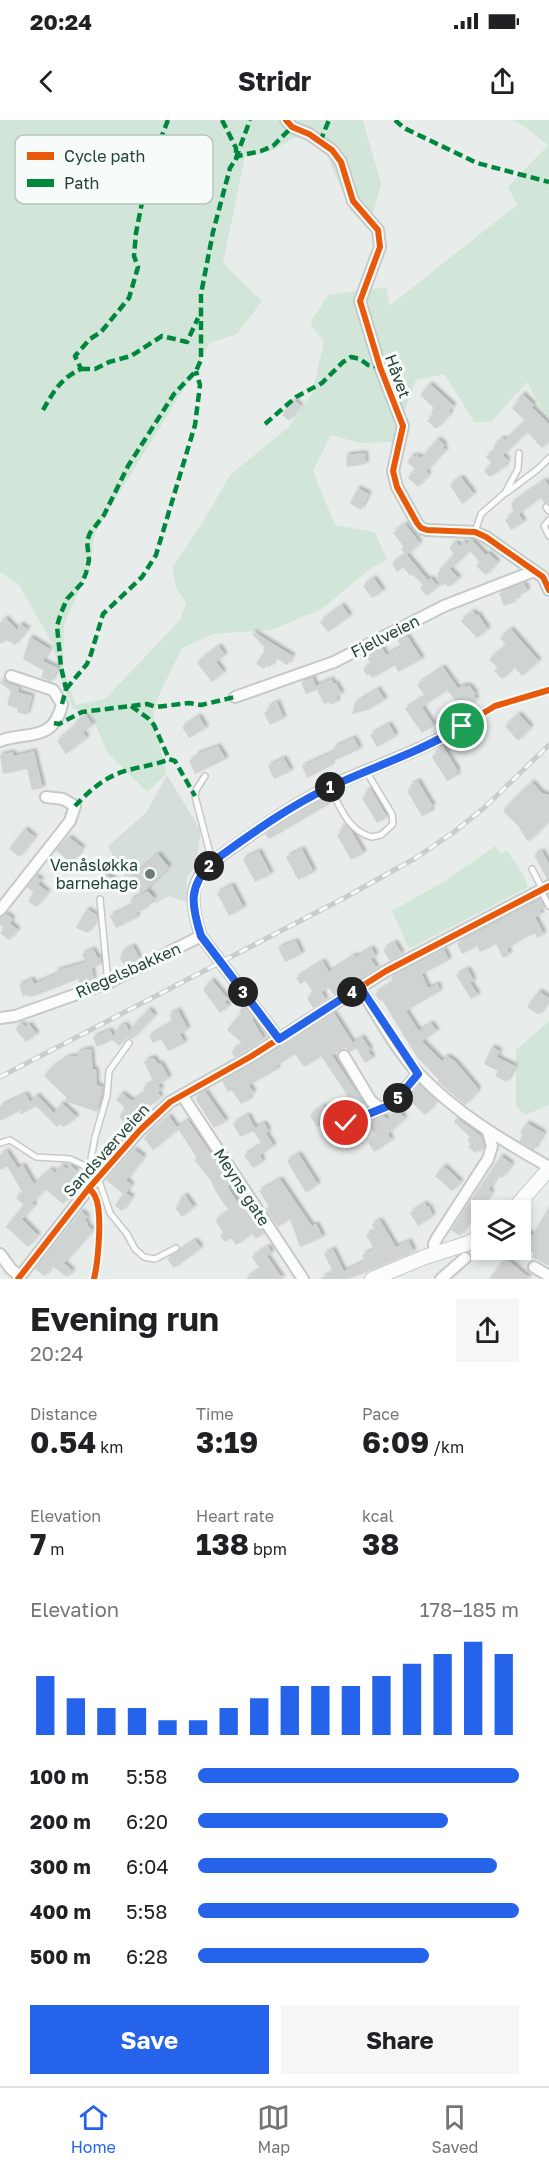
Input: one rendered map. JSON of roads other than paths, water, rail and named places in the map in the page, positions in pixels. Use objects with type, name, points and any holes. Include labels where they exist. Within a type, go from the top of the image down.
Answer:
[{"type":"street","name":"Håvet","points":[[286,120],[292,127],[309,134],[332,150],[340,162],[353,201],[378,230],[380,247],[360,301],[380,367],[403,426],[393,471],[403,500],[421,528],[475,532],[542,573]]},
{"type":"street","points":[[542,573],[549,590]]},
{"type":"street","name":"Fjellveien","points":[[235,697],[334,662],[444,606],[542,573]]},
{"type":"street","points":[[0,741],[37,735],[54,723],[62,704],[54,690],[11,676]]},
{"type":"street","points":[[201,936],[193,898],[195,885],[201,873],[212,862],[289,809],[330,787],[435,742],[458,729]]},
{"type":"street","points":[[0,910],[70,821],[75,806],[63,799],[46,797]]},
{"type":"street","name":"Sandsværveien","points":[[19,1278],[94,1174],[152,1117],[182,1095],[279,1039],[420,952],[544,889]]},
{"type":"street","name":"Riegelsbakken","points":[[0,1018],[15,1016],[108,983],[201,936],[279,1039]]},
{"type":"street","points":[[360,987],[418,1074],[457,1109],[488,1132],[549,1168],[522,1200]]},
{"type":"street","points":[[344,1056],[371,1101],[381,1109]]},
{"type":"street","points":[[346,1123],[393,1104],[418,1074]]},
{"type":"street","name":"Meyns gate","points":[[182,1095],[303,1279]]},
{"type":"street","points":[[435,1254],[434,1244],[437,1238],[488,1159],[492,1146],[488,1132]]},
{"type":"street","points":[[372,1279],[471,1242]]},
{"type":"street","points":[[0,1254],[19,1278]]},
{"type":"street","points":[[441,1279],[465,1258]]},
{"type":"street","points":[[534,1267],[549,1276]]},
{"type":"lane","points":[[505,493],[518,469],[519,453]]},
{"type":"lane","points":[[475,532],[481,514],[505,493],[538,470],[549,458]]},
{"type":"lane","points":[[549,520],[544,526],[549,536]]},
{"type":"lane","points":[[330,787],[356,830],[372,837],[381,835],[393,824],[393,814],[366,771]]},
{"type":"lane","points":[[205,776],[195,796],[212,862]]},
{"type":"lane","points":[[532,869],[544,889],[549,906]]},
{"type":"lane","points":[[100,899],[108,983]]},
{"type":"lane","points":[[129,1043],[109,1071],[107,1096],[95,1137],[94,1174],[110,1213],[141,1255],[155,1258],[176,1248]]},
{"type":"lane","points":[[0,1143],[10,1140],[36,1157],[70,1159],[83,1165],[94,1174]]},
{"type":"railway","points":[[0,1077],[346,897],[414,859],[484,808],[549,745]]},
{"type":"place","name":"Venåsløkka barnehage","points":[[150,874]]}]
